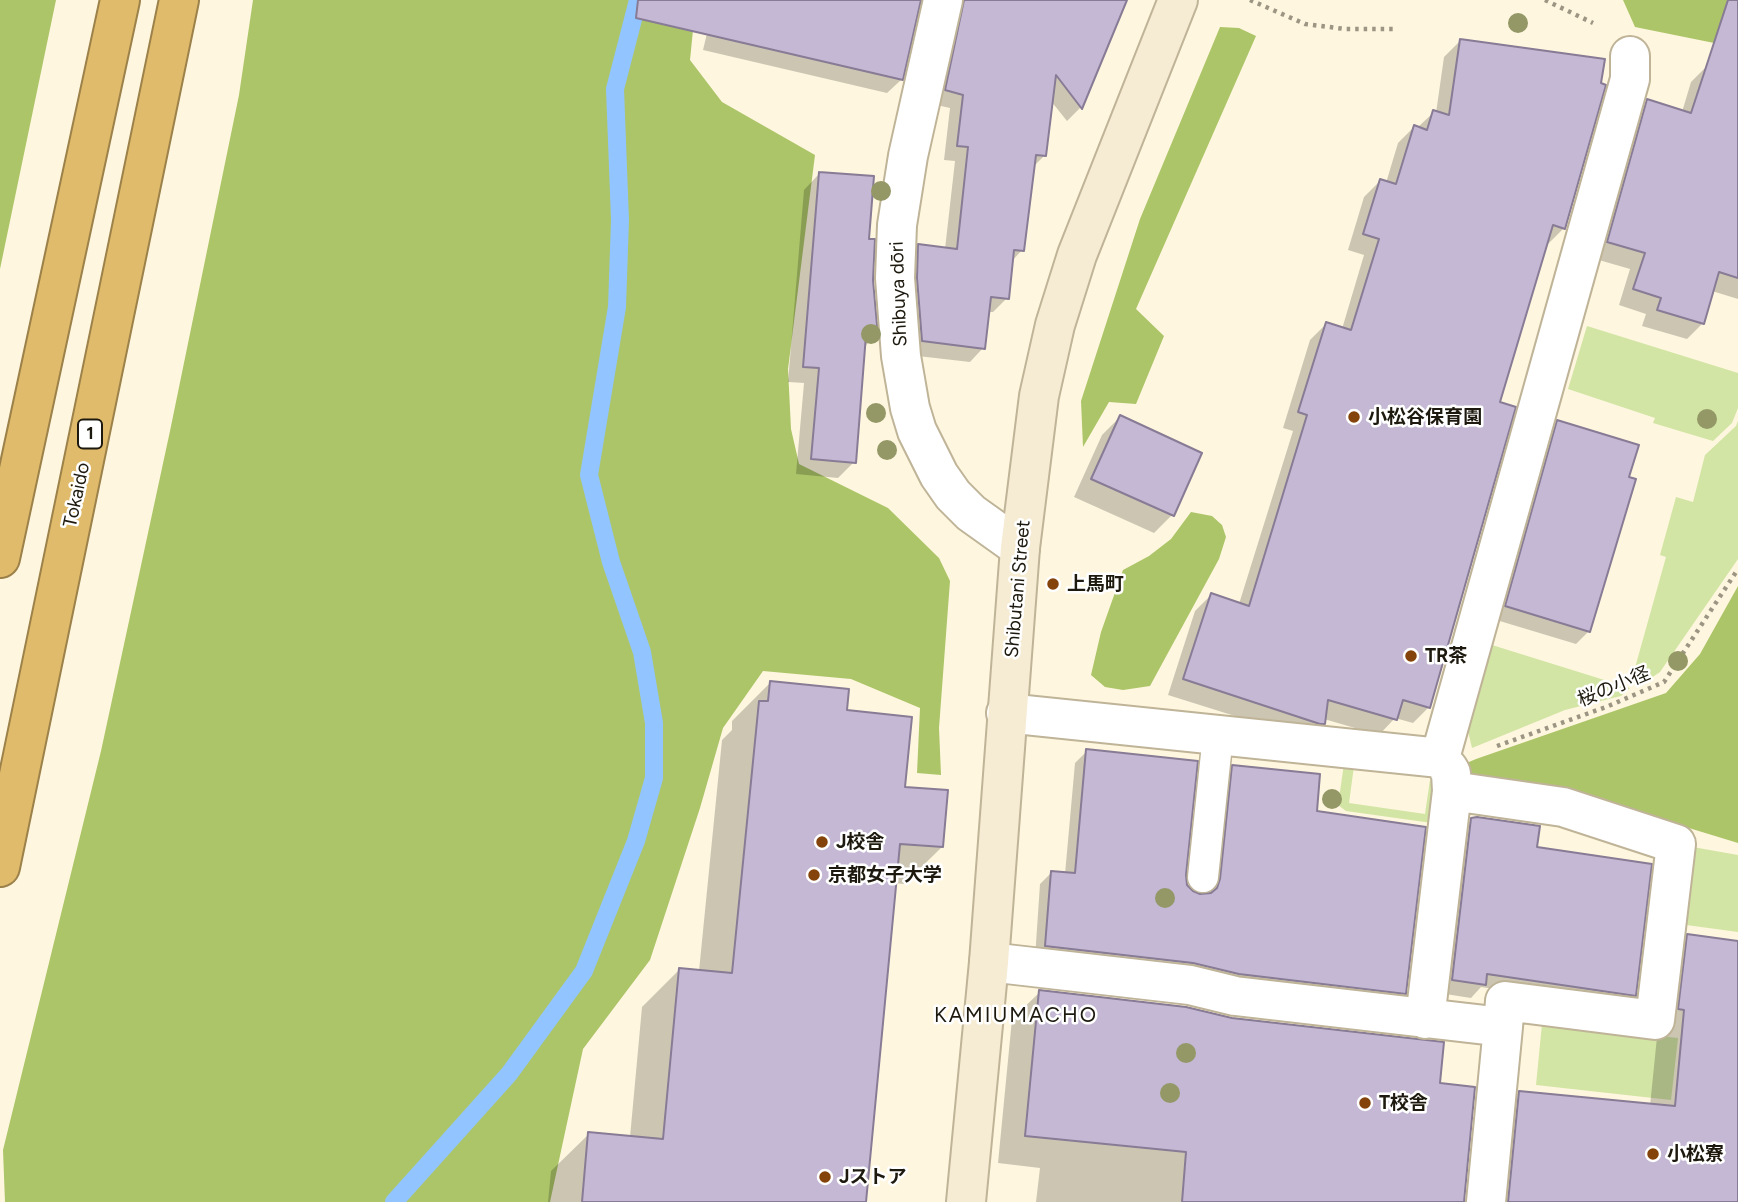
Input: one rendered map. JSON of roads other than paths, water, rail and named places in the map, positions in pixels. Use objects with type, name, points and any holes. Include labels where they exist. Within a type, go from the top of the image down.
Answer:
[{"type":"highway","points":[[0,558],[120,0]]},
{"type":"highway","name":"Tokaido","points":[[0,867],[179,0]]},
{"type":"main road","name":"Shibutani Street","points":[[966,1202],[989,962],[1020,548],[1039,396],[1055,325],[1077,255],[1178,0]]},
{"type":"street","name":"Shibuya dōri","points":[[943,0],[908,156],[897,225],[895,278],[901,356],[917,431],[939,474],[953,495],[971,513],[1020,548]]},
{"type":"street","points":[[1425,1019],[1446,772],[1630,79],[1630,56]]},
{"type":"street","points":[[1006,713],[1218,736],[1446,772],[1676,844],[1656,1020],[1505,1001],[1486,1202]]},
{"type":"street","points":[[989,962],[1191,985],[1235,996],[1503,1027]]},
{"type":"lane","points":[[1203,877],[1218,736]]},
{"type":"waterway","points":[[394,1202],[509,1074],[584,971],[636,841],[654,778],[654,723],[642,652],[611,562],[589,475],[617,307],[620,220],[615,89],[638,0]]},
{"type":"place","name":"小松谷保育園","points":[[1354,417]]},
{"type":"place","name":"上馬町","points":[[1053,584]]},
{"type":"place","name":"TR茶","points":[[1411,656]]},
{"type":"place","name":"J校舎","points":[[822,842]]},
{"type":"place","name":"京都女子大学","points":[[814,875]]},
{"type":"place","name":"T校舎","points":[[1365,1103]]},
{"type":"place","name":"小松寮","points":[[1653,1154]]},
{"type":"place","name":"Jストア","points":[[825,1177]]},
{"type":"district","name":"KAMIUMACHO","points":[[1016,1016]]}]
